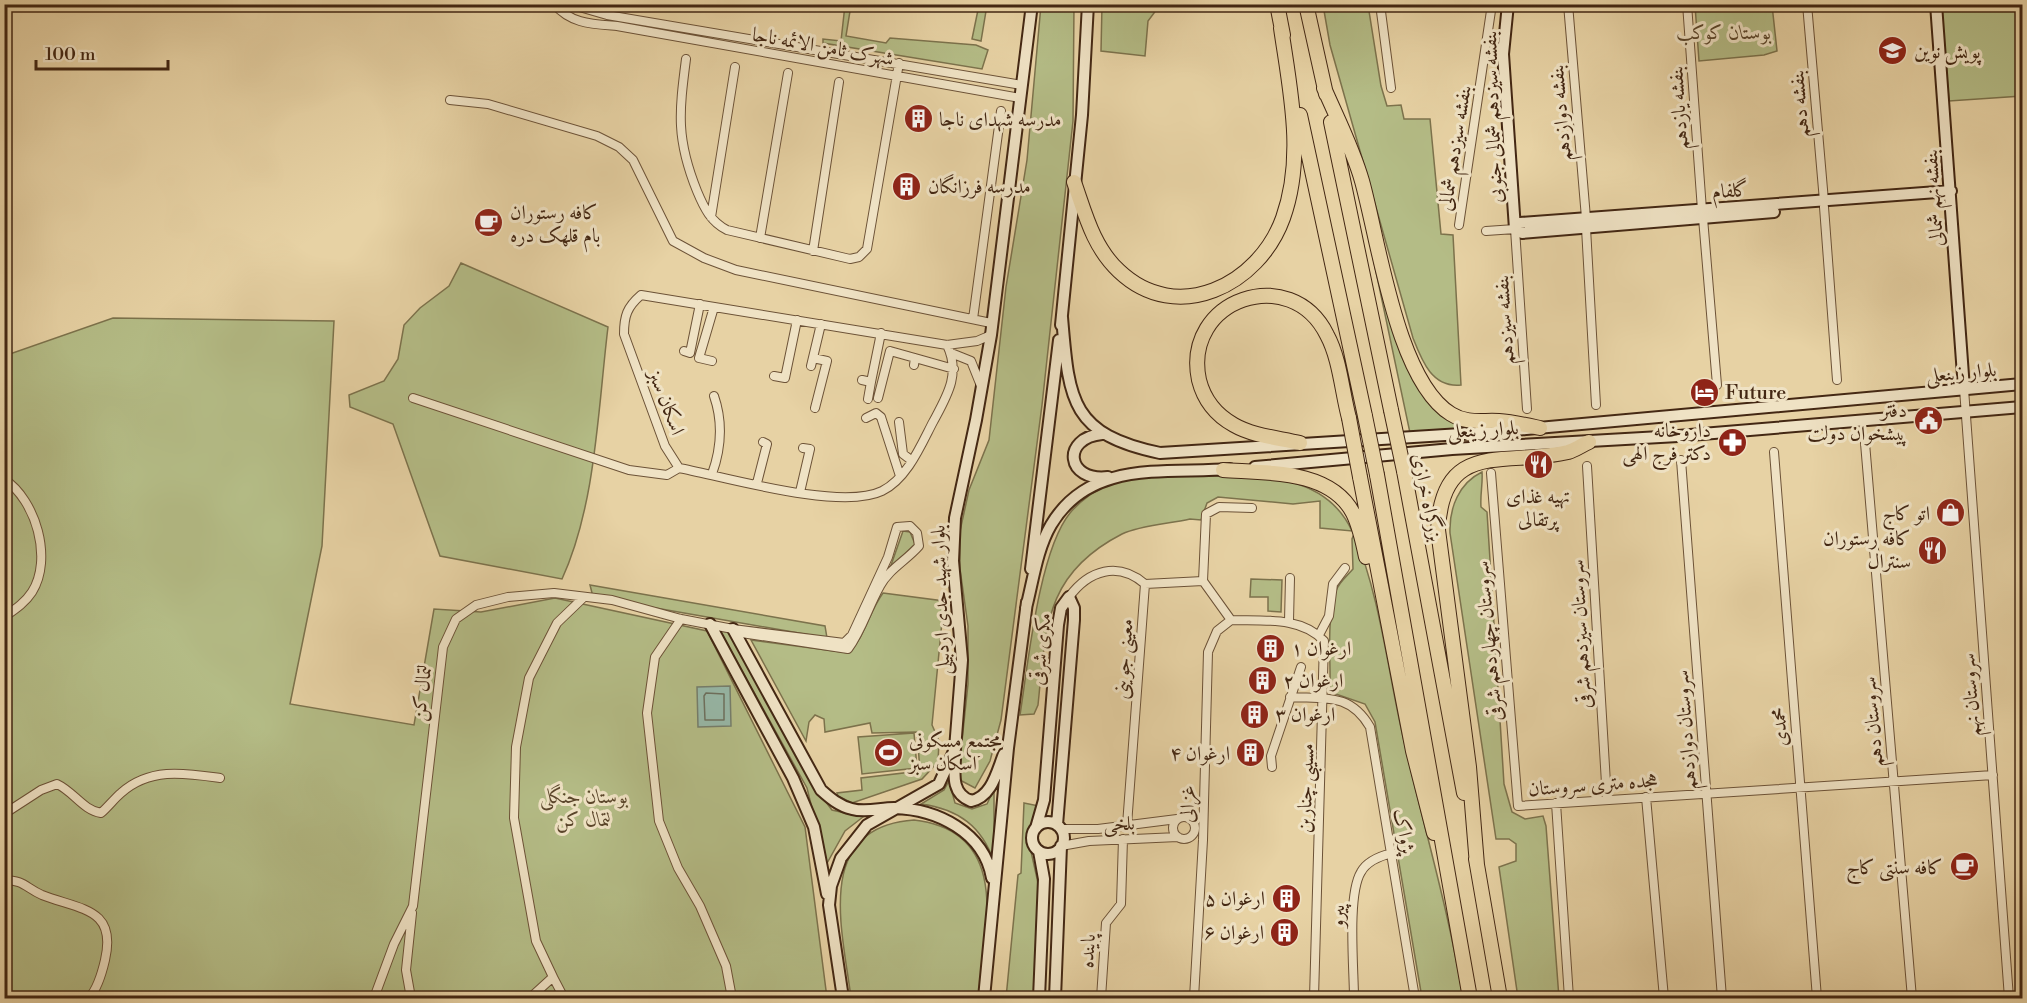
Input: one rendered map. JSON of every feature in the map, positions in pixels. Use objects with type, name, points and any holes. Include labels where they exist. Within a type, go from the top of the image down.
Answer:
[{"type":"highway","points":[[1074,182],[1101,250],[1120,272],[1143,286],[1170,294],[1196,294],[1218,289],[1248,272],[1266,253],[1274,238],[1290,193],[1295,131],[1277,4]]},
{"type":"highway","name":"بزرگراه خرازی","points":[[1306,4],[1404,471],[1500,999]]},
{"type":"highway","points":[[1281,28],[1377,476],[1470,999]]},
{"type":"highway","points":[[1324,88],[1361,178],[1404,348],[1424,389],[1442,408],[1458,418],[1468,421],[1515,422],[1540,428]]},
{"type":"highway","points":[[1300,443],[1237,427],[1214,410],[1205,396],[1197,370],[1200,341],[1217,315],[1240,300],[1262,296],[1283,298],[1303,307],[1317,320],[1332,348],[1427,812],[1449,876]]},
{"type":"highway","points":[[1477,866],[1469,767],[1438,530],[1439,507],[1458,473],[1484,459],[1568,452],[1589,442]]},
{"type":"highway","points":[[1223,470],[1302,478],[1326,488],[1346,503],[1359,526],[1392,649]]},
{"type":"main road","name":"بلوار شهید جدی اردبیلی","points":[[843,999],[829,905],[836,871],[848,846],[867,825],[939,784],[955,750],[962,660],[952,541],[991,335],[1032,4]]},
{"type":"main road","points":[[984,999],[1008,748],[1062,317],[1082,115],[1088,4]]},
{"type":"main road","name":"بنفشه سیزدهم شمالی جنوبی","points":[[1508,4],[1503,54],[1515,229]]},
{"type":"main road","name":"بنفشه نهم شمالی","points":[[1936,4],[1964,389]]},
{"type":"main road","name":"گلفام","points":[[1515,229],[1521,223],[1586,223],[1951,195]]},
{"type":"main road","name":"بلوار زینعلی","points":[[1062,317],[1067,379],[1081,413],[1102,434],[1128,446],[1160,453],[1540,428],[2022,384]]},
{"type":"main road","points":[[1907,394],[1909,416]]},
{"type":"main road","name":"بلوار زینعلی","points":[[1026,608],[1043,543],[1051,525],[1066,505],[1088,488],[1113,476],[1131,472],[1223,470],[1452,449],[1589,442],[2022,407]]},
{"type":"main road","points":[[1102,434],[1091,435],[1078,443],[1073,457],[1075,466],[1088,477],[1113,476]]},
{"type":"main road","name":"مکری شرقی","points":[[1059,827],[1074,620],[1074,608],[1070,597]]},
{"type":"main road","name":"مکری شرقی","points":[[1036,828],[1044,800],[1058,625],[1061,608],[1070,597]]},
{"type":"main road","points":[[710,624],[758,710],[814,827],[829,905]]},
{"type":"main road","points":[[734,630],[821,790],[831,800],[852,809],[895,808],[938,817],[964,831],[989,863],[992,917]]},
{"type":"main road","points":[[955,750],[956,787],[966,799],[972,801],[985,795],[1008,748]]},
{"type":"main road","points":[[1039,999],[1044,879],[1039,851],[1032,837],[1036,828],[1044,823],[1059,827],[1064,838],[1061,846],[1055,999]]},
{"type":"main road","points":[[1039,851],[1053,853],[1061,846]]},
{"type":"street","name":"شهرک ثامن الائمه ناجا","points":[[554,4],[564,16],[585,23],[612,25],[1020,98]]},
{"type":"street","name":"شهرک ثامن الائمه ناجا","points":[[569,4],[613,16],[1022,85]]},
{"type":"street","points":[[1380,4],[1391,88]]},
{"type":"street","name":"بنفشه سیزدهم شمالی","points":[[1459,225],[1492,4]]},
{"type":"street","name":"بنفشه دوازدهم","points":[[1568,4],[1586,223],[1596,405]]},
{"type":"street","name":"بنفشه یازدهم","points":[[1687,4],[1717,385]]},
{"type":"street","name":"بنفشه دهم","points":[[1807,4],[1837,380]]},
{"type":"street","points":[[612,25],[613,16]]},
{"type":"street","points":[[726,45],[729,35]]},
{"type":"street","points":[[686,59],[680,108],[680,139],[684,160],[716,225],[727,230],[850,259],[859,257],[867,249],[899,63]]},
{"type":"street","points":[[711,217],[735,67]]},
{"type":"street","points":[[760,238],[788,73]]},
{"type":"street","points":[[813,251],[839,82]]},
{"type":"street","points":[[450,100],[488,104],[597,136],[619,147],[633,160],[673,241],[704,258],[736,270],[991,323]]},
{"type":"street","points":[[973,319],[1001,111]]},
{"type":"street","name":"گلفام","points":[[1486,231],[1515,229]]},
{"type":"street","name":"بنفشه سیزدهم","points":[[1515,229],[1527,409]]},
{"type":"street","name":"اسکان سبز","points":[[679,468],[665,446],[624,334],[624,319],[629,304],[641,295],[881,333],[949,349],[971,361],[981,386]]},
{"type":"street","points":[[684,351],[690,353],[700,304]]},
{"type":"street","points":[[712,361],[699,358],[714,307]]},
{"type":"street","points":[[774,376],[785,378],[798,320]]},
{"type":"street","points":[[815,408],[827,361],[812,362],[821,324]]},
{"type":"street","points":[[868,399],[881,333]]},
{"type":"street","name":"اسکان سبز","points":[[949,349],[991,335]]},
{"type":"street","points":[[413,398],[629,470],[667,475],[679,468],[844,499],[882,492],[900,477],[952,382],[954,360],[949,349]]},
{"type":"street","points":[[878,398],[890,351],[915,362],[954,369]]},
{"type":"street","points":[[862,380],[871,382]]},
{"type":"street","name":"سروستان نهم","points":[[1964,389],[2009,999]]},
{"type":"street","points":[[712,474],[721,439],[714,396]]},
{"type":"street","points":[[866,418],[876,413],[881,417],[900,477]]},
{"type":"street","points":[[899,422],[903,454],[911,460]]},
{"type":"street","points":[[757,483],[767,444],[763,442]]},
{"type":"street","name":"سروستان دهم","points":[[1865,443],[1912,999]]},
{"type":"street","points":[[800,492],[810,449],[803,448]]},
{"type":"street","name":"محمدی","points":[[1774,452],[1817,999]]},
{"type":"street","name":"سروستان دوازدهم","points":[[1681,460],[1722,999]]},
{"type":"street","name":"سروستان سیزدهم شرقی","points":[[1587,466],[1607,800]]},
{"type":"street","name":"سروستان چهاردهم شرقی","points":[[1491,473],[1518,806]]},
{"type":"street","points":[[4,479],[21,495],[32,514],[40,557],[39,575],[32,592],[21,605],[4,617]]},
{"type":"street","points":[[1252,508],[1218,507],[1206,514],[1203,581],[1231,620],[1289,621],[1319,636],[1329,616],[1333,584],[1345,568]]},
{"type":"street","points":[[910,526],[917,533],[919,546],[888,574],[880,585],[848,649],[734,630],[844,643],[852,635],[888,557],[897,527],[910,526]]},
{"type":"street","points":[[1070,597],[1080,583],[1094,574],[1117,570],[1133,574],[1145,584],[1203,581]]},
{"type":"street","points":[[1289,621],[1290,578]]},
{"type":"street","name":"معینی جوینی","points":[[1127,825],[1145,584]]},
{"type":"street","name":"لتمال کن","points":[[411,999],[406,970],[443,647],[456,619],[476,605],[508,597],[554,593],[612,600],[681,619],[734,630]]},
{"type":"street","points":[[564,999],[536,941],[514,818],[516,747],[529,678],[557,624],[583,598]]},
{"type":"street","points":[[681,619],[655,657],[647,713],[659,821],[678,868],[700,906],[726,966],[732,999]]},
{"type":"street","name":"غزالی","points":[[1194,999],[1203,835],[1208,652],[1216,632],[1231,620]]},
{"type":"street","name":"مسیبی چناربن","points":[[1314,999],[1325,650],[1324,641],[1319,636]]},
{"type":"street","points":[[1272,767],[1271,756],[1300,667]]},
{"type":"street","name":"پژواک","points":[[1290,697],[1351,703],[1361,711],[1370,727],[1415,999]]},
{"type":"street","points":[[4,814],[41,790],[57,784],[69,789],[91,811],[101,813],[122,792],[142,780],[165,772],[220,778]]},
{"type":"street","name":"هجده متری سروستان","points":[[1518,806],[1993,775]]},
{"type":"street","points":[[1646,797],[1664,999]]},
{"type":"street","points":[[1556,803],[1569,999]]},
{"type":"street","name":"بلخی","points":[[1059,827],[1127,825],[1203,814]]},
{"type":"street","points":[[1191,836],[1195,830],[1194,823],[1182,818],[1173,828],[1178,837],[1185,839],[1203,835]]},
{"type":"street","name":"بلخی","points":[[1061,846],[1089,841],[1178,837]]},
{"type":"street","name":"پاینده","points":[[1101,999],[1106,923],[1120,904],[1123,839]]},
{"type":"street","name":"پیرو","points":[[1354,999],[1353,890],[1361,871],[1378,857],[1392,853]]},
{"type":"street","points":[[4,880],[20,880],[39,893],[90,912],[104,922],[110,939],[102,972],[89,999]]},
{"type":"street","name":"لتمال کن","points":[[374,999],[394,944],[413,906]]},
{"type":"street","points":[[530,999],[553,977]]},
{"type":"street","points":[[1309,999],[1314,989]]},
{"type":"green space","points":[[845,5],[851,5],[846,36],[886,43],[890,38],[976,45],[988,50],[982,69],[823,43],[823,39],[841,41]]},
{"type":"green space","points":[[979,5],[987,5],[981,41],[972,39]]},
{"type":"green space","points":[[1041,5],[1074,5],[1073,121],[1042,405],[1001,720],[990,761],[975,788],[958,779],[968,684],[968,626],[960,569],[960,531],[969,490],[989,440],[1006,287],[1027,160]]},
{"type":"green space","points":[[1102,5],[1160,5],[1148,21],[1145,56],[1101,51]]},
{"type":"green space","points":[[1323,5],[1368,5],[1381,86],[1387,106],[1401,105],[1404,119],[1430,119],[1441,234],[1453,235],[1461,385],[1451,385],[1435,378],[1424,364],[1413,338],[1330,45]]},
{"type":"green space","name":"بوستان کوکب","points":[[1695,5],[1772,5],[1777,51],[1764,55],[1699,61]]},
{"type":"green space","points":[[1941,5],[2022,5],[2022,96],[1949,101]]},
{"type":"green space","points":[[1356,177],[1398,340],[1411,376],[1429,401],[1496,427],[1410,433]]},
{"type":"green space","points":[[461,263],[608,327],[589,488],[582,520],[562,579],[440,556],[393,424],[350,407],[349,395],[384,381],[398,359],[404,325],[420,308],[449,286]]},
{"type":"green space","name":"بوستان جنگلی لتمال کن","points":[[113,318],[334,321],[322,546],[290,704],[414,725],[434,609],[481,612],[555,598],[707,631],[805,827],[827,998],[5,998],[4,356]]},
{"type":"green space","points":[[1482,472],[1481,507],[1487,512],[1504,784],[1512,812],[1525,819],[1543,816],[1546,826],[1559,998],[1518,998],[1499,867],[1516,861],[1516,844],[1509,839],[1496,839],[1450,533],[1451,514],[1457,497],[1467,483]]},
{"type":"green space","points":[[1183,476],[1255,477],[1279,479],[1301,485],[1322,495],[1339,510],[1352,531],[1320,528],[1320,501],[1293,504],[1218,497],[1207,503],[1201,520],[1190,519],[1155,525],[1122,534],[1096,550],[1077,567],[1063,585],[1048,628],[1038,705],[1034,714],[1020,715],[1036,609],[1043,580],[1059,530],[1070,513],[1089,496],[1120,481]]},
{"type":"green space","points":[[903,531],[910,532],[915,544],[890,568]]},
{"type":"green space","points":[[1354,534],[1377,608],[1403,737],[1443,900],[1463,998],[1422,998],[1375,722],[1365,704],[1330,692],[1331,615],[1337,588],[1353,569],[1352,539]]},
{"type":"green space","points":[[1251,579],[1282,580],[1281,612],[1268,611],[1268,597],[1250,597]]},
{"type":"green space","points":[[590,585],[825,626],[827,638],[593,597]]},
{"type":"green space","points":[[883,593],[944,601],[932,725],[939,741],[938,762],[922,779],[852,803],[838,796],[837,793],[862,790],[861,778],[920,771],[917,732],[872,733],[870,723],[825,732],[824,719],[815,715],[809,722],[806,741],[751,640],[849,653]]},
{"type":"green space","points":[[720,631],[729,632],[813,785],[832,810],[863,817],[845,831],[826,865],[807,788]]},
{"type":"green space","name":"مجتمع مسکونی اسکان سبز","points":[[914,733],[917,768],[862,774],[858,737]]},
{"type":"green space","points":[[949,781],[955,803],[972,809],[987,804],[994,789],[994,862],[983,838],[967,821],[946,810],[921,804],[944,790]]},
{"type":"green space","points":[[1024,803],[1039,806],[1028,838],[1040,892],[1035,998],[1006,998],[1018,875],[1021,873]]},
{"type":"green space","points":[[914,820],[945,828],[966,843],[979,863],[986,888],[987,915],[978,998],[851,998],[841,915],[841,887],[847,862],[860,841],[882,827]]},
{"type":"water","points":[[730,686],[731,726],[698,727],[697,687]]},
{"type":"place","name":"پویش نوین","points":[[1893,51]]},
{"type":"place","name":"مدرسه شهدای ناجا","points":[[918,119]]},
{"type":"place","name":"مدرسه فرزانگان","points":[[907,186]]},
{"type":"place","name":"کافه رستوران بام قلهک دره","points":[[489,223]]},
{"type":"place","name":"Future","points":[[1704,392]]},
{"type":"place","name":"دفتر پیشخوان دولت","points":[[1928,421]]},
{"type":"place","name":"داروخانه دکتر فرج الهی","points":[[1732,442]]},
{"type":"place","name":"تهیه غذای پرتقالی","points":[[1538,465]]},
{"type":"place","name":"اتو کاج","points":[[1951,513]]},
{"type":"place","name":"کافه رستوران سنترال","points":[[1932,550]]},
{"type":"place","name":"ارغوان ۱","points":[[1270,648]]},
{"type":"place","name":"ارغوان ۲","points":[[1262,680]]},
{"type":"place","name":"ارغوان ۳","points":[[1254,714]]},
{"type":"place","name":"مجتمع مسکونی اسکان سبز","points":[[888,752]]},
{"type":"place","name":"ارغوان ۴","points":[[1251,753]]},
{"type":"place","name":"کافه سنتی کاج","points":[[1964,867]]},
{"type":"place","name":"ارغوان ۵","points":[[1286,898]]},
{"type":"place","name":"ارغوان ۶","points":[[1285,932]]}]
